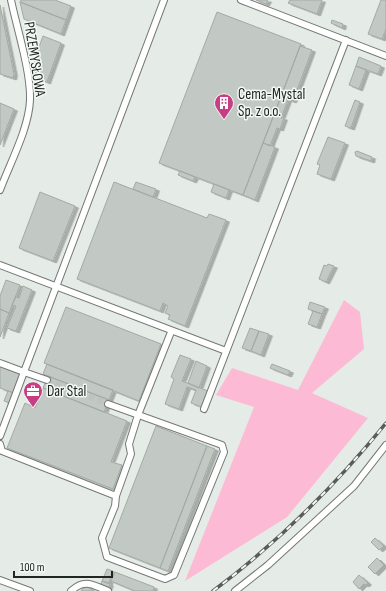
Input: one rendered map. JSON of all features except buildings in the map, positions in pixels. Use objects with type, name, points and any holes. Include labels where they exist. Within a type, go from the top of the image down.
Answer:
[{"type":"street","name":"PRZEMYSŁOWA","points":[[0,190],[24,127],[30,100],[28,82],[11,0]]},
{"type":"street","points":[[0,436],[164,0]]},
{"type":"street","points":[[241,0],[386,56]]},
{"type":"street","points":[[204,409],[346,40]]},
{"type":"street","points":[[0,265],[226,352]]},
{"type":"street","points":[[108,404],[138,415],[222,445],[224,452],[174,576],[165,579],[107,557],[102,538],[116,506],[116,496],[132,454],[129,444],[138,415],[171,332]]},
{"type":"street","points":[[0,363],[47,380]]},
{"type":"street","points":[[0,444],[2,451],[116,496]]},
{"type":"street","points":[[235,591],[268,565],[354,486],[386,445]]},
{"type":"street","points":[[0,580],[30,591]]},
{"type":"street","points":[[71,591],[78,585],[85,583],[108,591]]},
{"type":"shaded area","points":[[344,300],[360,312],[364,349],[312,393],[368,418],[287,517],[185,581],[254,407],[216,395],[232,368],[298,390]]},
{"type":"tunnel","points":[[47,380],[108,404]]},
{"type":"railway","points":[[213,591],[237,573],[304,513],[326,491],[386,423]]},
{"type":"place","name":"Cema-Mystal Sp. z o.o.","points":[[224,120]]},
{"type":"place","name":"Dar Stal","points":[[33,408]]}]
